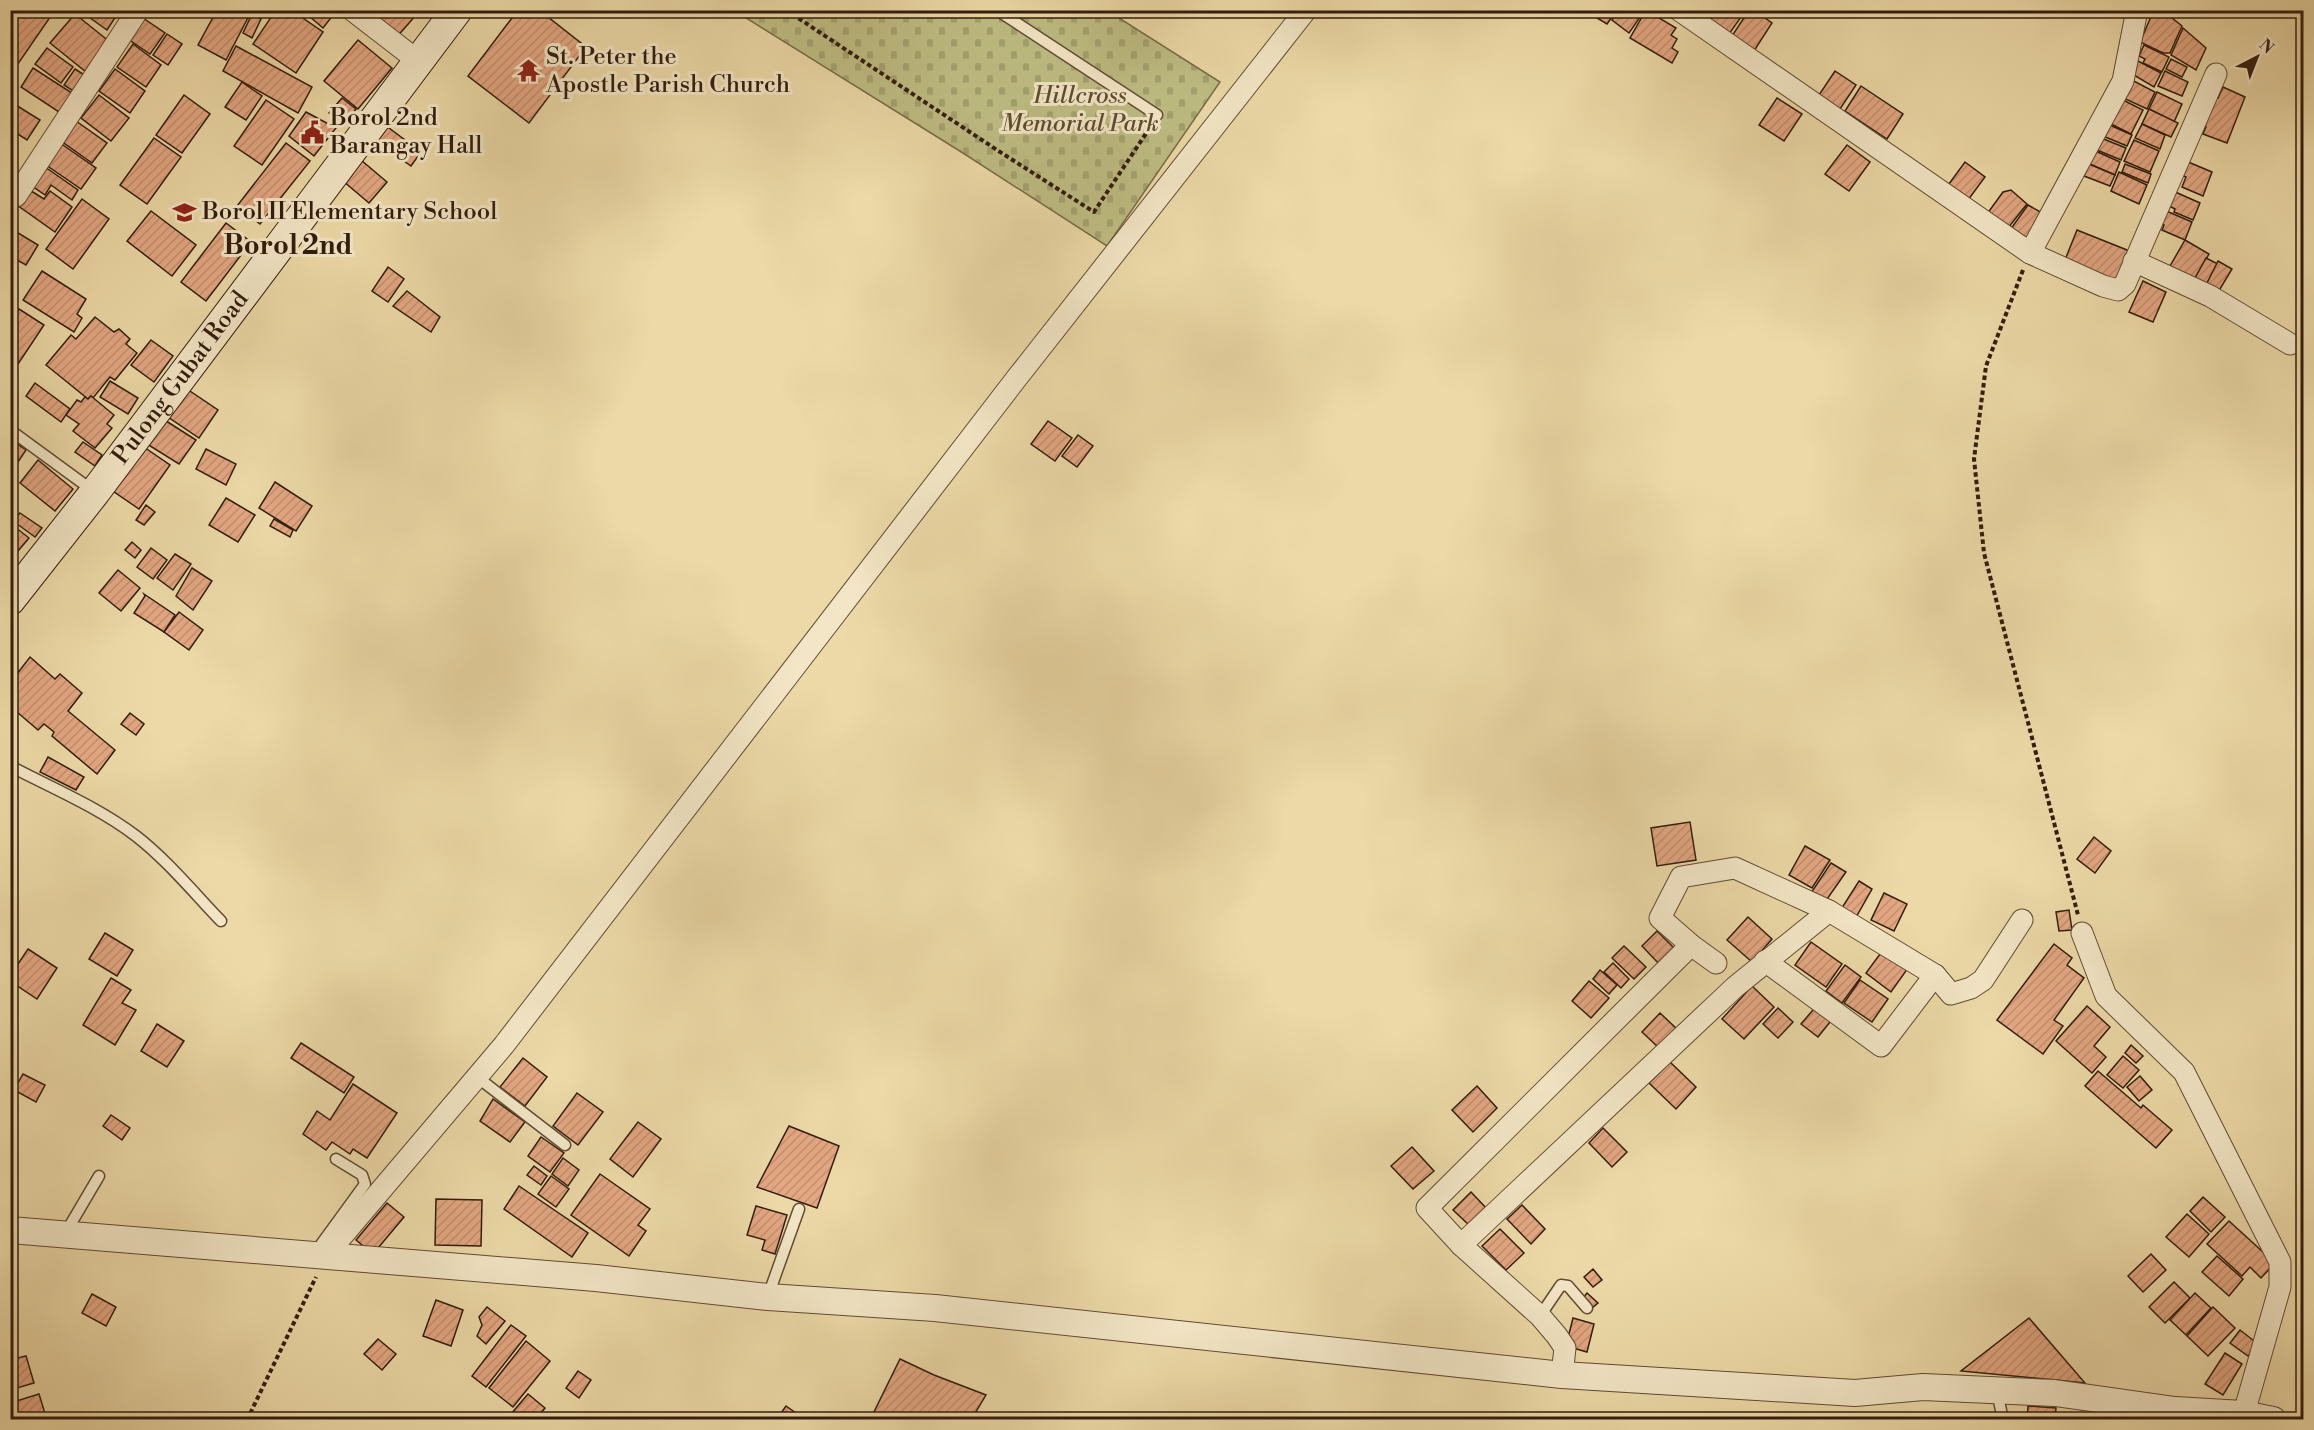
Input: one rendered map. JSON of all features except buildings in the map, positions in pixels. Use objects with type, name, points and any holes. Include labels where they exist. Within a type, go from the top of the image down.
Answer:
[{"type":"main road","name":"Pulong Gubat Road","points":[[10,600],[95,492],[457,10]]},
{"type":"street","points":[[10,192],[16,196],[138,10]]},
{"type":"street","points":[[352,10],[418,61]]},
{"type":"street","points":[[320,1254],[477,1077],[1016,379],[1306,10]]},
{"type":"street","points":[[1679,10],[2030,253],[2103,286],[2118,290],[2125,284],[2216,74]]},
{"type":"street","points":[[2030,253],[2123,81],[2137,10]]},
{"type":"street","points":[[2134,261],[2210,296],[2290,344]]},
{"type":"street","points":[[1716,963],[1660,918],[1682,877],[1735,868],[1744,870],[1829,911],[1935,975],[1951,994],[1971,988],[1983,980],[2022,920]]},
{"type":"street","points":[[1461,1245],[1765,961],[1829,911]]},
{"type":"street","points":[[2082,933],[2106,996],[2184,1072],[2280,1262],[2280,1287],[2242,1417]]},
{"type":"street","points":[[1562,1375],[1565,1348],[1540,1316],[1461,1245],[1427,1208],[1691,945]]},
{"type":"street","points":[[1765,961],[1881,1046],[1935,975]]},
{"type":"street","points":[[10,1230],[596,1278],[768,1297],[935,1308],[1562,1375],[1855,1393],[1923,1387],[2055,1393],[2175,1410],[2273,1419]]},
{"type":"lane","points":[[997,10],[1157,115]]},
{"type":"lane","points":[[10,430],[95,492]]},
{"type":"lane","points":[[10,766],[110,819],[136,836],[221,921]]},
{"type":"lane","points":[[477,1077],[565,1145]]},
{"type":"lane","points":[[320,1254],[365,1182],[362,1175],[336,1160]]},
{"type":"lane","points":[[65,1234],[99,1176]]},
{"type":"lane","points":[[768,1297],[799,1209]]},
{"type":"lane","points":[[1540,1316],[1561,1285],[1568,1286],[1587,1308]]},
{"type":"lane","points":[[1996,1390],[2003,1419]]},
{"type":"path","points":[[786,10],[1094,212],[1157,115]]},
{"type":"path","points":[[2030,253],[1986,366],[1974,459],[1984,553],[2082,933]]},
{"type":"path","points":[[247,1419],[320,1254]]},
{"type":"green space","name":"Hillcross Memorial Park","points":[[735,11],[1108,11],[1220,82],[1107,246]]},
{"type":"place","name":"St. Peter the Apostle Parish Church","points":[[528,71]]},
{"type":"place","name":"Borol 2nd Barangay Hall","points":[[312,132]]},
{"type":"place","name":"Borol II Elementary School","points":[[184,212]]},
{"type":"district","name":"Borol 2nd","points":[[288,246]]}]
